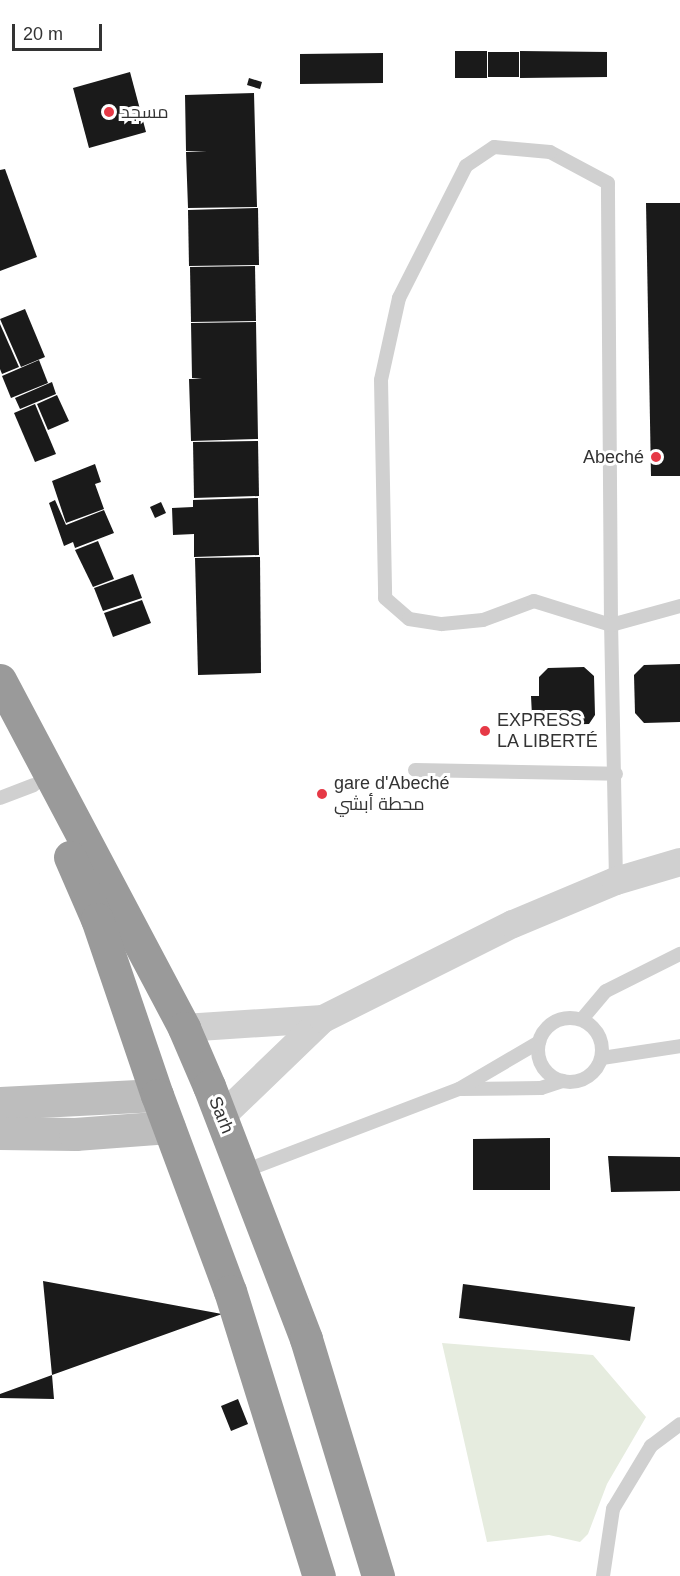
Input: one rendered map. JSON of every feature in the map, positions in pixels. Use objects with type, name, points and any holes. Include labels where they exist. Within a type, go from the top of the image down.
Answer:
[{"type":"highway","name":"Sarh","points":[[0,680],[184,1028],[244,1171],[306,1340],[378,1576]]},
{"type":"highway","points":[[0,718],[97,919],[157,1095],[234,1302],[320,1576]]},
{"type":"street","points":[[221,1117],[323,1019],[513,924],[616,881],[680,862]]},
{"type":"street","points":[[184,1028],[323,1019]]},
{"type":"street","points":[[0,1103],[157,1095]]},
{"type":"street","points":[[0,1133],[75,1134],[169,1127]]},
{"type":"lane","points":[[616,881],[616,774],[611,625],[608,183],[550,152],[494,147],[466,166],[399,298],[381,380],[381,545],[385,598],[409,619],[442,624],[483,620],[534,602],[611,625],[680,606]]},
{"type":"lane","points":[[415,770],[616,774]]},
{"type":"lane","points":[[0,798],[34,785]]},
{"type":"lane","points":[[244,1171],[459,1089],[539,1042],[554,1022],[583,1018],[606,991],[680,954]]},
{"type":"lane","points":[[459,1089],[542,1088],[562,1081],[587,1078],[602,1058],[599,1033],[583,1018]]},
{"type":"lane","points":[[539,1042],[543,1067],[562,1081]]},
{"type":"lane","points":[[602,1058],[680,1046]]},
{"type":"lane","points":[[603,1576],[613,1509],[651,1446],[680,1424]]},
{"type":"shaded area","points":[[442,1343],[593,1355],[646,1417],[607,1484],[588,1534],[580,1542],[549,1535],[487,1542]]},
{"type":"building","points":[[455,51],[487,51],[487,78],[455,78]]},
{"type":"building","points":[[520,51],[607,52],[607,77],[520,78]]},
{"type":"building","points":[[488,52],[519,52],[519,77],[488,77]]},
{"type":"building","points":[[383,53],[383,83],[300,84],[300,54]]},
{"type":"building","points":[[130,72],[146,132],[89,148],[73,88]]},
{"type":"building","points":[[249,78],[262,82],[260,89],[247,85]]},
{"type":"building","points":[[254,93],[257,207],[188,208],[186,152],[207,151],[186,151],[185,95]]},
{"type":"building","points":[[5,169],[37,257],[0,271],[0,170]]},
{"type":"building","points":[[646,203],[680,203],[680,476],[651,476]]},
{"type":"building","points":[[258,208],[259,265],[189,266],[188,210]]},
{"type":"building","points":[[255,266],[256,321],[191,322],[190,267]]},
{"type":"building","points":[[25,309],[45,357],[21,367],[0,319]]},
{"type":"building","points":[[256,322],[258,439],[191,441],[189,379],[202,379],[192,378],[191,323]]},
{"type":"building","points":[[0,324],[19,367],[2,374],[0,369]]},
{"type":"building","points":[[39,360],[48,383],[11,398],[2,376]]},
{"type":"building","points":[[52,382],[56,394],[20,409],[15,398]]},
{"type":"building","points":[[57,395],[69,421],[48,430],[37,404]]},
{"type":"building","points":[[35,404],[56,454],[35,462],[14,413]]},
{"type":"building","points":[[258,441],[259,496],[194,498],[193,442]]},
{"type":"building","points":[[95,464],[101,482],[95,484],[104,509],[66,523],[52,481]]},
{"type":"building","points":[[258,498],[259,555],[194,557],[194,534],[173,535],[172,508],[193,507],[193,500]]},
{"type":"building","points":[[55,500],[66,525],[104,510],[114,533],[75,548],[73,542],[64,546],[49,503]]},
{"type":"building","points":[[161,502],[166,513],[155,518],[150,507]]},
{"type":"building","points":[[98,541],[114,579],[93,587],[75,550]]},
{"type":"building","points":[[260,557],[261,673],[198,675],[195,558]]},
{"type":"building","points":[[133,574],[142,598],[103,611],[94,588]]},
{"type":"building","points":[[142,600],[151,623],[113,637],[104,613]]},
{"type":"building","points":[[680,664],[680,722],[644,723],[635,713],[634,675],[644,665]]},
{"type":"building","points":[[584,667],[594,676],[595,715],[589,724],[548,725],[540,716],[532,716],[531,696],[539,696],[539,677],[548,668]]},
{"type":"building","points":[[550,1138],[550,1190],[473,1190],[473,1139]]},
{"type":"building","points":[[608,1156],[680,1157],[680,1191],[611,1192]]},
{"type":"building","points":[[43,1281],[222,1314],[52,1375]]},
{"type":"building","points":[[463,1284],[635,1307],[630,1341],[459,1318]]},
{"type":"building","points":[[52,1375],[54,1399],[0,1398],[0,1394]]},
{"type":"building","points":[[238,1399],[248,1424],[231,1431],[221,1406]]},
{"type":"place","name":"مسجد","points":[[109,112]]},
{"type":"place","name":"Abeché","points":[[656,457]]},
{"type":"place","name":"EXPRESS LA LIBERTÉ","points":[[485,731]]},
{"type":"place","name":"gare d'Abeché محطة أبشي","points":[[322,794]]}]
